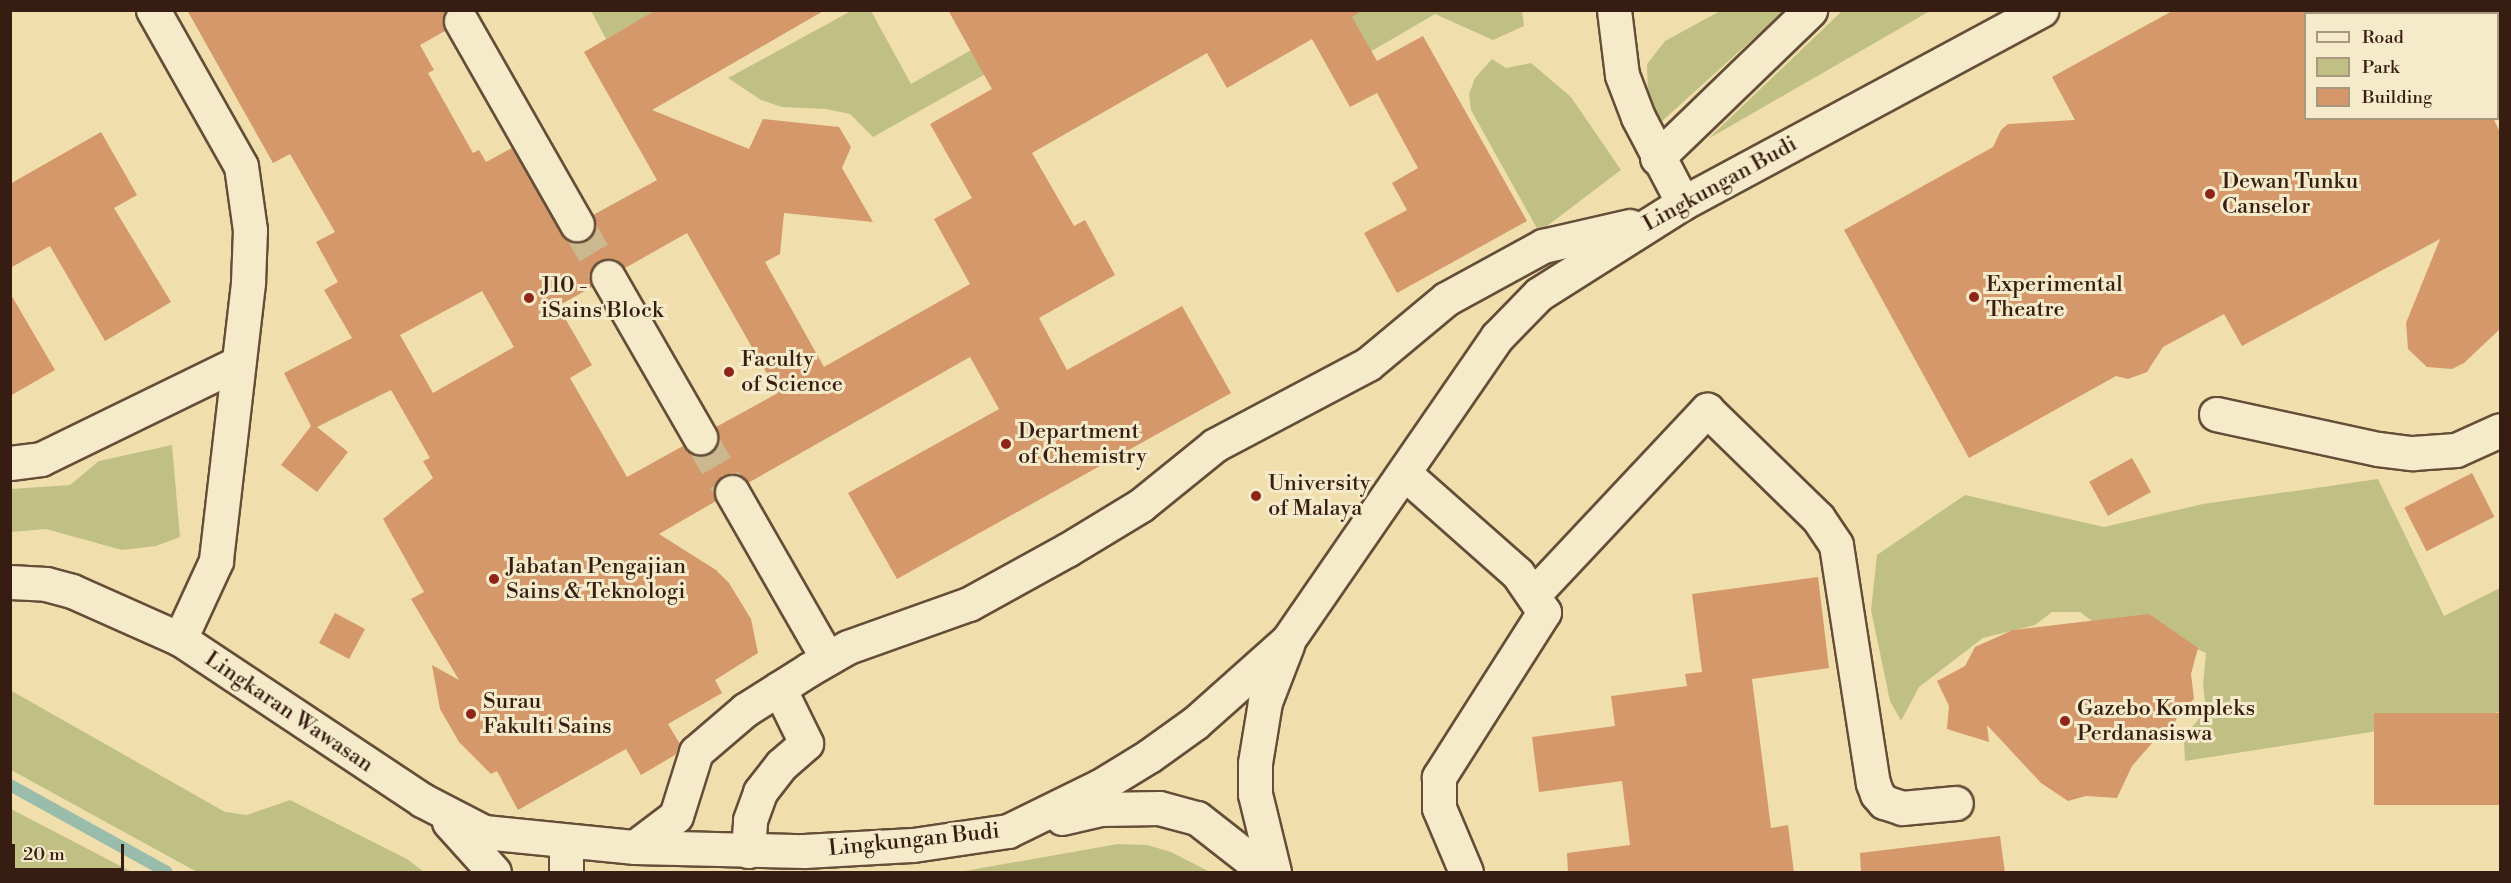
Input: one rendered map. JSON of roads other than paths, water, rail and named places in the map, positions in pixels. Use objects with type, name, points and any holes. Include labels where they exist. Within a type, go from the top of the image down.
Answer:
[{"type":"street","points":[[153,10],[241,166],[250,230],[216,561],[180,639]]},
{"type":"street","points":[[1614,10],[1622,75],[1657,158],[1683,203]]},
{"type":"street","points":[[1657,158],[1810,10]]},
{"type":"street","name":"Lingkungan Budi","points":[[706,850],[804,851],[913,845],[1008,831],[1100,786],[1149,756],[1195,723],[1288,640],[1444,413],[1518,313],[1560,278],[1648,223],[2041,10]]},
{"type":"street","points":[[461,21],[578,224]]},
{"type":"street","points":[[635,847],[676,816],[696,752],[737,716],[827,658],[848,647],[969,604],[1067,550],[1141,505],[1215,445],[1368,364],[1446,299],[1543,246],[1648,223]]},
{"type":"street","points":[[608,277],[700,437]]},
{"type":"street","points":[[10,463],[41,459],[237,363]]},
{"type":"street","points":[[1534,594],[1707,410],[1818,518],[1833,538],[1841,561],[1873,783],[1878,794],[1884,802],[1902,808],[1956,803]]},
{"type":"street","points":[[2216,414],[2378,449],[2413,453],[2456,450],[2500,430]]},
{"type":"street","points":[[1404,473],[1518,574],[1534,594],[1544,612],[1439,777],[1439,808],[1466,873]]},
{"type":"street","points":[[732,492],[827,658]]},
{"type":"street","name":"Lingkaran Wawasan","points":[[10,582],[46,584],[72,591],[180,639],[438,810],[483,832],[566,858]]},
{"type":"street","name":"Lingkungan Budi","points":[[1274,873],[1258,815],[1255,763],[1265,702],[1288,640]]},
{"type":"street","points":[[748,851],[750,820],[760,792],[781,765],[806,743],[779,688]]},
{"type":"street","points":[[1008,831],[1101,809],[1159,808],[1197,818],[1266,873]]},
{"type":"street","points":[[438,810],[494,873]]},
{"type":"street","points":[[566,858],[635,847],[706,850]]},
{"type":"street","points":[[657,873],[706,850]]},
{"type":"waterway","points":[[10,785],[167,872]]},
{"type":"tunnel","points":[[577,224],[608,277]]},
{"type":"tunnel","points":[[700,437],[732,492]]},
{"type":"place","name":"Dewan Tunku Canselor","points":[[2210,194]]},
{"type":"place","name":"Experimental Theatre","points":[[1974,297]]},
{"type":"place","name":"J10 - iSains Block","points":[[529,298]]},
{"type":"place","name":"Faculty of Science","points":[[729,372]]},
{"type":"place","name":"Department of Chemistry","points":[[1006,444]]},
{"type":"place","name":"University of Malaya","points":[[1256,496]]},
{"type":"place","name":"Jabatan Pengajian Sains & Teknologi","points":[[494,579]]},
{"type":"place","name":"Surau Fakulti Sains","points":[[471,714]]},
{"type":"place","name":"Gazebo Kompleks Perdanasiswa","points":[[2065,721]]}]
